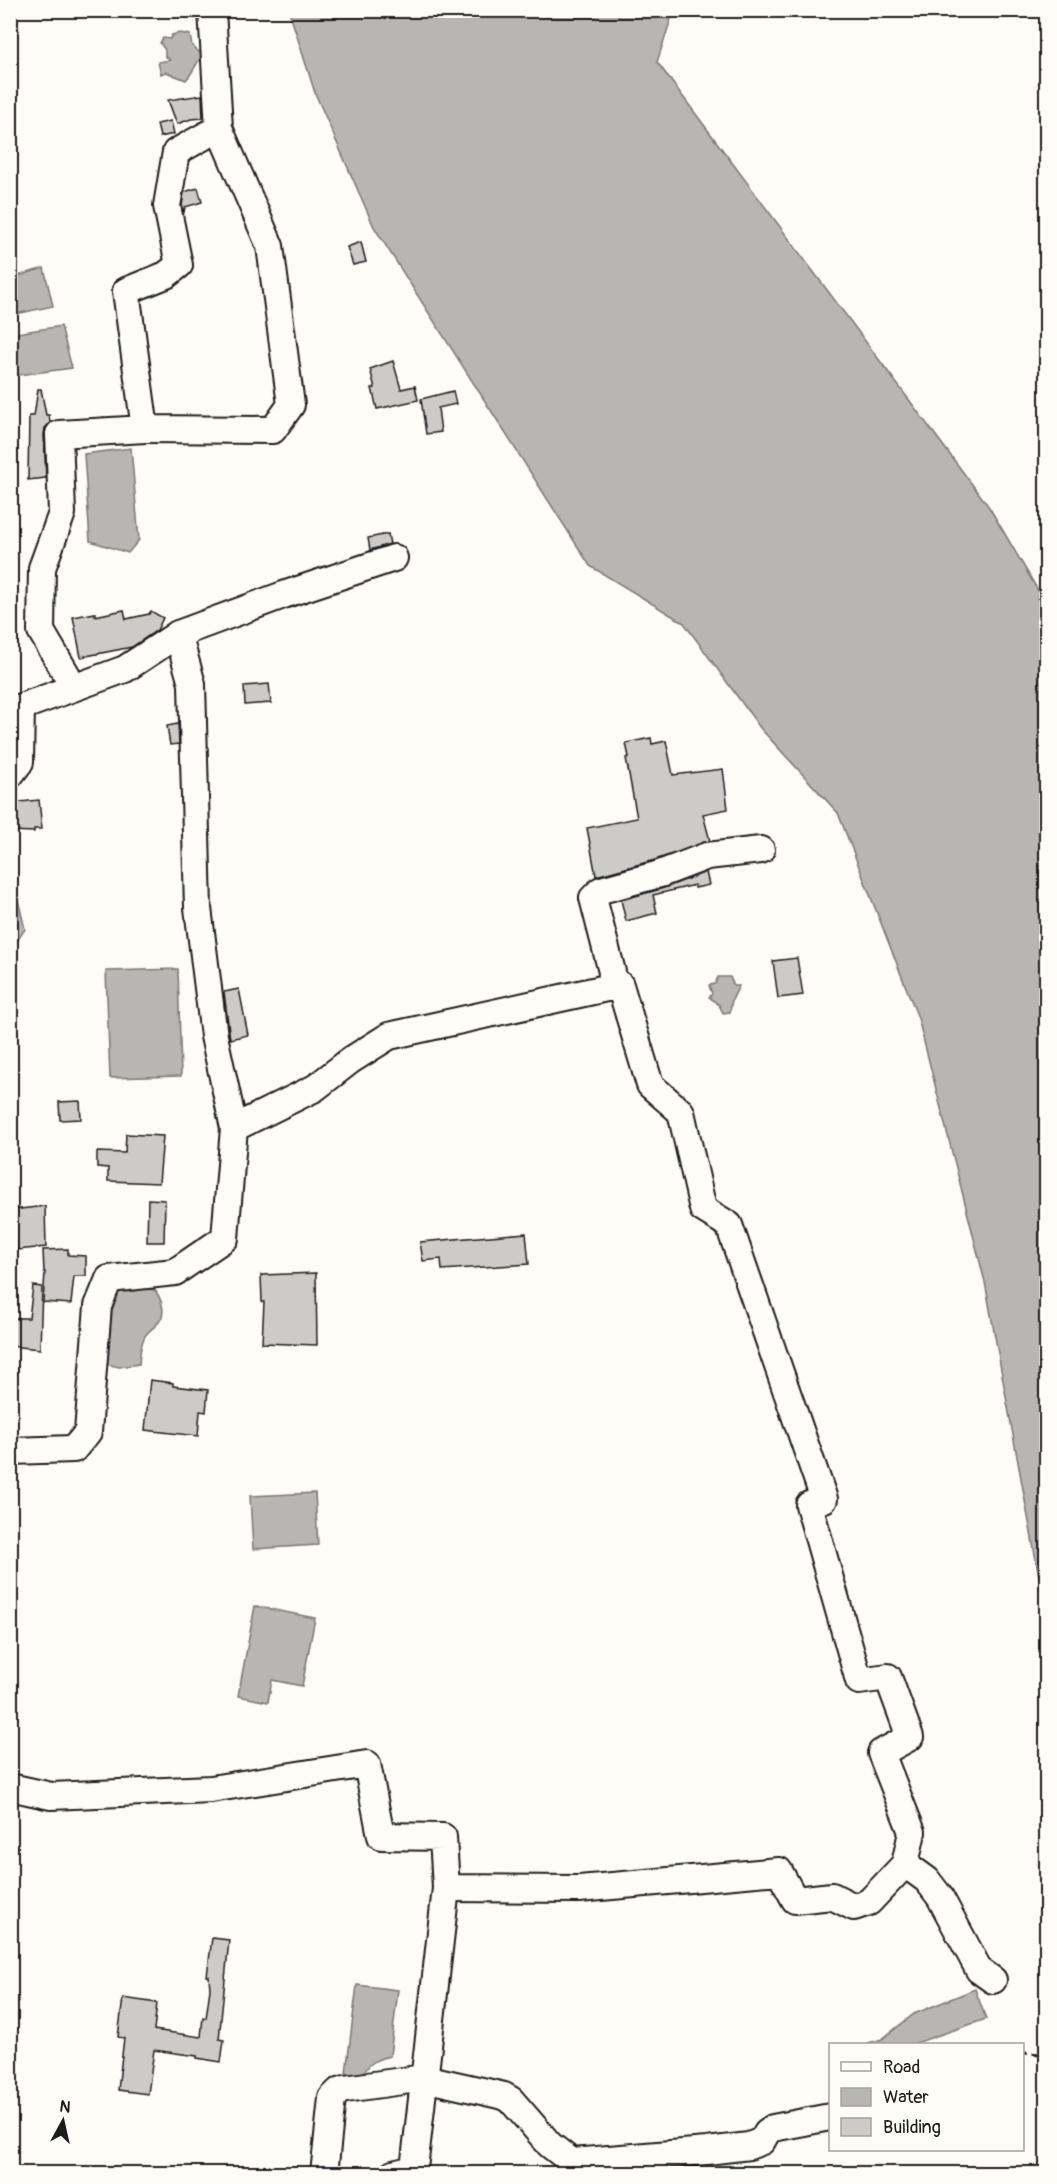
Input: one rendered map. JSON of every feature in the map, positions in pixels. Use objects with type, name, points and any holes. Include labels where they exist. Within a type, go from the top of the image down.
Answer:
[{"type":"street","points":[[74,687],[41,631],[42,568],[62,513],[59,434],[145,429],[273,430],[291,405],[270,246],[219,128],[212,10]]},
{"type":"street","points":[[145,429],[126,291],[166,275],[179,265],[167,206],[176,152],[219,128]]},
{"type":"street","points":[[10,775],[20,762],[21,707],[125,669],[178,634],[286,594],[394,558]]},
{"type":"street","points":[[10,1451],[74,1449],[88,1432],[98,1306],[109,1279],[175,1272],[225,1238],[234,1128],[214,1036],[198,908],[192,684],[178,634]]},
{"type":"street","points":[[611,987],[612,972],[593,898],[601,890],[660,874],[707,856],[761,850]]},
{"type":"street","points":[[234,1128],[315,1088],[351,1060],[389,1036],[620,985],[650,1085],[681,1112],[704,1209],[729,1225],[824,1499],[809,1505],[859,1681],[888,1677],[910,1737],[881,1754],[912,1832],[904,1864],[869,1902],[854,1907],[832,1896],[795,1900],[779,1871],[579,1889],[446,1888]]},
{"type":"street","points":[[10,1787],[51,1796],[211,1789],[368,1764],[381,1836],[443,1837],[446,1888],[414,2169],[393,2174]]},
{"type":"street","points":[[904,1864],[927,1880],[940,1897],[979,1970],[993,1980]]},
{"type":"street","points":[[324,2174],[332,2098],[335,2094],[345,2089],[424,2078],[508,2097],[550,2145],[572,2162],[749,2146],[762,2141],[773,2128],[829,2117]]},
{"type":"path","points":[[1040,1894],[1043,1915]]},
{"type":"path","points":[[1024,2053],[1047,2054]]},
{"type":"water","points":[[289,11],[665,11],[671,19],[657,62],[989,507],[1046,604],[1046,1615],[985,1282],[918,1018],[838,813],[761,729],[684,623],[590,566],[374,227],[315,93]]},
{"type":"water","points":[[180,33],[190,35],[192,46],[203,55],[186,80],[166,72],[161,74],[158,62],[170,60],[165,56],[165,50],[160,43],[163,38],[170,39],[172,35]]},
{"type":"water","points":[[44,268],[53,306],[11,315],[11,278]]},
{"type":"water","points":[[61,326],[72,368],[11,376],[11,334]]},
{"type":"water","points":[[131,448],[139,540],[128,553],[90,541],[84,454]]},
{"type":"water","points":[[11,892],[17,895],[25,929],[17,941],[11,944]]},
{"type":"water","points":[[178,969],[181,1076],[110,1078],[106,971]]},
{"type":"water","points":[[718,977],[730,977],[734,986],[739,986],[732,1000],[730,1012],[723,1013],[719,1005],[709,997],[712,994],[709,985],[715,984]]},
{"type":"water","points":[[137,1287],[155,1290],[163,1314],[143,1339],[139,1364],[119,1367],[102,1363],[103,1320],[113,1293]]},
{"type":"water","points":[[315,1493],[318,1545],[253,1549],[250,1496]]},
{"type":"water","points":[[255,1606],[315,1618],[302,1686],[272,1680],[268,1702],[238,1696]]},
{"type":"water","points":[[357,1985],[398,1990],[390,2056],[372,2063],[361,2077],[346,2073]]},
{"type":"water","points":[[975,1989],[986,2019],[916,2043],[868,2043],[882,2039],[914,2014]]},
{"type":"building","points":[[202,95],[203,118],[177,124],[168,100]]},
{"type":"building","points":[[171,121],[174,134],[160,137],[157,124]]},
{"type":"building","points":[[198,188],[202,202],[185,207],[184,212],[182,206],[184,192]]},
{"type":"building","points":[[361,242],[366,262],[353,265],[347,247]]},
{"type":"building","points":[[393,361],[401,389],[415,386],[418,400],[377,409],[370,369]]},
{"type":"building","points":[[38,389],[41,389],[46,415],[49,415],[50,423],[45,428],[44,435],[46,478],[28,480],[29,416],[34,416]]},
{"type":"building","points":[[453,391],[456,404],[438,408],[441,432],[426,434],[421,399]]},
{"type":"building","points":[[388,534],[390,544],[370,550],[368,538]]},
{"type":"building","points":[[124,610],[126,619],[149,614],[151,611],[163,618],[157,630],[132,647],[81,657],[73,617],[95,613],[95,616]]},
{"type":"building","points":[[269,684],[271,703],[245,705],[244,686]]},
{"type":"building","points":[[178,724],[179,744],[170,745],[167,726]]},
{"type":"building","points":[[651,738],[652,744],[666,741],[673,775],[723,769],[728,809],[703,814],[710,841],[655,860],[596,876],[587,828],[637,818],[626,758],[629,757],[626,743]]},
{"type":"building","points":[[39,800],[42,829],[34,829],[34,832],[10,831],[10,803]]},
{"type":"building","points":[[706,872],[709,885],[695,888],[695,885],[653,895],[657,913],[626,921],[621,900],[664,888]]},
{"type":"building","points":[[797,958],[803,995],[778,998],[773,961]]},
{"type":"building","points":[[239,989],[248,1035],[230,1039],[224,992]]},
{"type":"building","points":[[80,1101],[81,1119],[60,1120],[59,1102]]},
{"type":"building","points":[[126,1134],[163,1136],[159,1183],[108,1181],[108,1168],[97,1167],[97,1152],[125,1153]]},
{"type":"building","points":[[148,1199],[165,1200],[164,1242],[147,1242]]},
{"type":"building","points":[[45,1206],[46,1247],[17,1250],[12,1210]]},
{"type":"building","points":[[526,1233],[529,1264],[442,1270],[441,1259],[423,1261],[420,1242]]},
{"type":"building","points":[[68,1249],[68,1255],[86,1256],[86,1276],[74,1276],[71,1304],[43,1302],[45,1272],[43,1250]]},
{"type":"building","points":[[316,1273],[317,1345],[262,1343],[264,1302],[262,1302],[261,1275]]},
{"type":"building","points":[[33,1286],[42,1287],[40,1349],[10,1346],[10,1318],[29,1318]]},
{"type":"building","points":[[150,1380],[173,1383],[173,1386],[208,1390],[206,1412],[200,1411],[198,1436],[145,1430]]},
{"type":"building","points":[[212,1938],[229,1940],[219,2039],[224,2040],[221,2062],[154,2050],[148,2094],[118,2090],[124,2038],[118,2037],[123,1998],[157,2003],[154,2030],[201,2037],[210,1989],[209,1976],[207,1976]]}]
